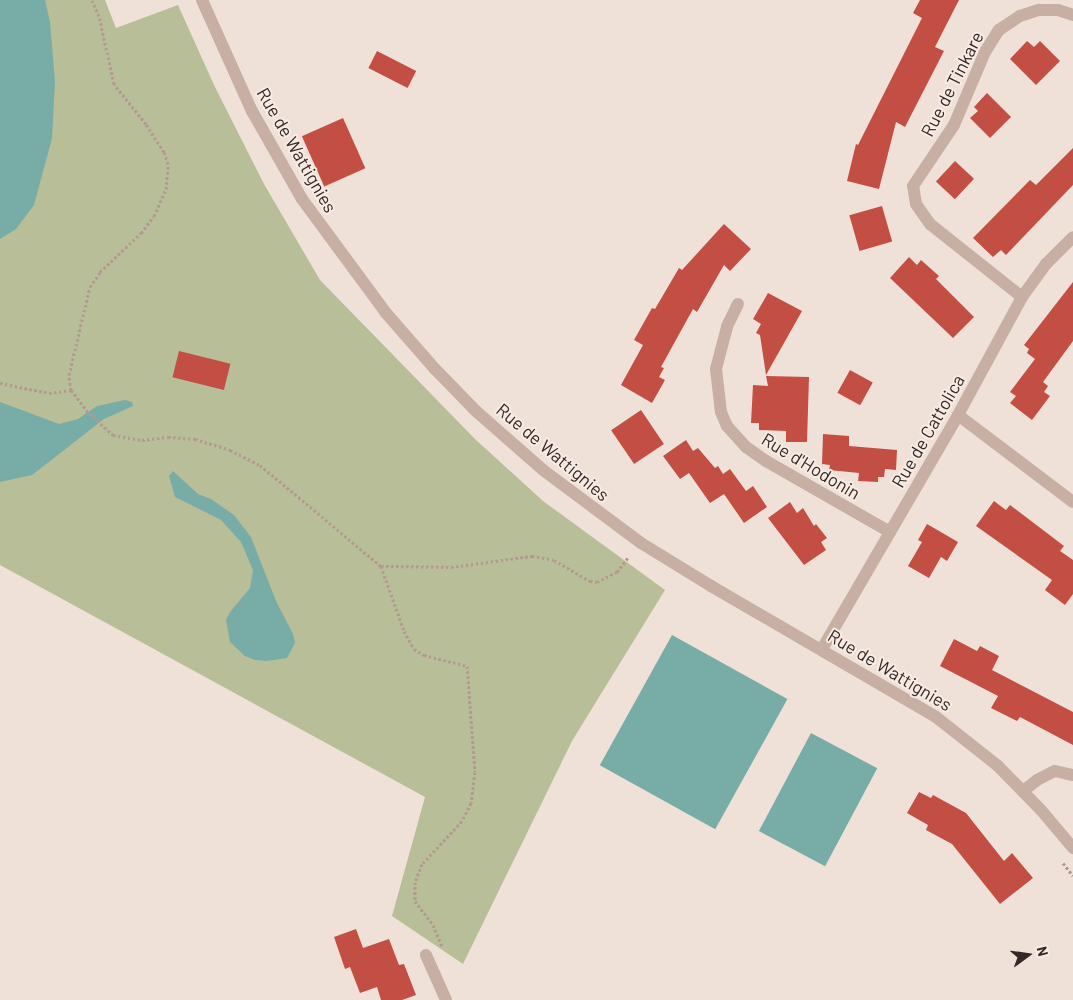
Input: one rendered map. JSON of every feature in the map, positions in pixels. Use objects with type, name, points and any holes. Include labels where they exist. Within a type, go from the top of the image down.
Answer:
[{"type":"street","name":"Rue de Wattignies","points":[[202,0],[248,104],[302,199],[386,313],[435,369],[509,440],[610,521],[675,565],[936,717],[978,749],[1023,792],[1073,848]]},
{"type":"street","name":"Rue de Tinkare","points":[[1022,297],[930,224],[916,204],[913,186],[954,125],[985,52],[999,30],[1020,16],[1039,10],[1058,10],[1073,15]]},
{"type":"street","name":"Rue de Cattolica","points":[[822,649],[958,416],[1022,297],[1046,264],[1073,237]]},
{"type":"street","name":"Rue d'Hodonin","points":[[738,304],[725,334],[716,369],[721,412],[727,426],[746,447],[766,461],[890,532]]},
{"type":"street","points":[[958,416],[1073,502]]},
{"type":"street","points":[[1023,792],[1037,780],[1055,771],[1073,775]]},
{"type":"street","points":[[426,955],[446,1000]]},
{"type":"path","points":[[92,0],[99,16],[114,84],[146,124],[164,152],[168,164],[169,177],[161,204],[154,216],[140,233],[100,272],[90,287],[69,376],[70,390],[86,410],[113,434],[130,440],[168,437],[195,439],[212,443],[247,458],[278,478],[381,566],[404,631],[414,649],[424,655],[467,666],[475,772],[472,803],[462,821],[422,864],[415,882],[415,901],[433,925],[443,950]]},
{"type":"path","points":[[0,383],[49,393],[70,390]]},
{"type":"path","points":[[381,566],[451,567],[532,556],[554,560],[590,581],[597,582],[617,572],[629,556],[636,561]]},
{"type":"path","points":[[1058,857],[1073,876]]},
{"type":"green space","points":[[0,0],[105,0],[116,28],[178,5],[214,85],[264,184],[320,280],[475,439],[543,501],[665,590],[572,741],[463,964],[392,916],[425,797],[0,565]]},
{"type":"water","points":[[0,0],[45,0],[50,22],[55,82],[52,138],[34,205],[16,229],[0,239]]},
{"type":"water","points":[[125,400],[132,402],[133,406],[104,419],[32,475],[0,482],[0,402],[59,424],[78,419],[97,406]]},
{"type":"water","points":[[173,471],[198,494],[211,499],[234,515],[251,537],[276,601],[293,634],[295,643],[287,658],[266,661],[255,660],[245,656],[230,642],[226,620],[230,612],[250,588],[253,570],[241,542],[221,520],[175,497],[169,476]]},
{"type":"water","points":[[672,635],[787,699],[715,829],[600,765]]},
{"type":"water","points":[[811,733],[877,768],[825,866],[759,831]]},
{"type":"building","points":[[920,0],[959,0],[935,47],[944,51],[905,127],[896,122],[879,189],[847,181],[856,144],[858,145],[922,18],[913,13]]},
{"type":"building","points":[[1027,41],[1034,47],[1040,41],[1060,61],[1036,85],[1010,59]]},
{"type":"building","points":[[377,51],[416,71],[408,88],[368,68]]},
{"type":"building","points":[[987,93],[1011,117],[990,138],[970,118],[978,111],[974,107]]},
{"type":"building","points":[[343,118],[365,168],[324,187],[302,136]]},
{"type":"building","points":[[1073,148],[1073,185],[1006,255],[1001,250],[993,257],[973,238],[1030,180],[1036,185]]},
{"type":"building","points":[[955,161],[974,179],[955,199],[936,181]]},
{"type":"building","points":[[882,206],[892,242],[860,251],[849,215]]},
{"type":"building","points":[[724,224],[751,249],[730,271],[724,265],[697,312],[693,309],[661,367],[664,368],[659,377],[665,380],[652,403],[621,385],[643,345],[634,340],[652,308],[655,309],[679,268],[682,270]]},
{"type":"building","points":[[909,257],[917,265],[921,260],[939,276],[936,279],[974,317],[953,338],[890,278]]},
{"type":"building","points":[[1073,282],[1073,341],[1043,382],[1048,386],[1044,392],[1050,396],[1032,420],[1010,403],[1016,396],[1010,392],[1035,359],[1027,353],[1029,349],[1024,345]]},
{"type":"building","points":[[768,293],[802,311],[766,375],[760,335],[756,333],[761,324],[753,319]]},
{"type":"building","points":[[179,351],[230,364],[224,390],[172,377]]},
{"type":"building","points":[[850,370],[873,383],[860,405],[837,393]]},
{"type":"building","points":[[766,376],[809,377],[807,442],[786,442],[786,431],[759,430],[759,423],[751,423],[753,385],[768,386]]},
{"type":"building","points":[[641,410],[664,444],[634,464],[611,430]]},
{"type":"building","points":[[823,434],[849,436],[849,446],[897,450],[896,470],[885,469],[884,477],[878,477],[878,482],[858,481],[859,473],[829,470],[830,465],[822,464]]},
{"type":"building","points":[[686,440],[693,451],[698,448],[715,468],[718,466],[723,474],[730,469],[746,491],[753,486],[767,507],[744,523],[724,494],[710,503],[689,473],[680,479],[663,456]]},
{"type":"building","points":[[994,501],[1006,510],[1010,505],[1064,546],[1060,551],[1073,560],[1073,594],[1065,605],[1045,590],[1052,580],[976,526]]},
{"type":"building","points":[[790,502],[797,513],[803,508],[814,526],[816,524],[827,538],[821,542],[826,550],[804,565],[768,518]]},
{"type":"building","points":[[927,524],[958,542],[947,561],[941,557],[929,578],[908,566],[922,542],[918,540]]},
{"type":"building","points":[[954,639],[977,651],[980,646],[999,656],[992,670],[1073,712],[1073,745],[1020,717],[1017,721],[991,708],[998,696],[940,666]]},
{"type":"building","points":[[919,792],[931,798],[933,795],[966,813],[1004,861],[1012,853],[1033,878],[1000,904],[952,844],[926,830],[928,825],[907,813]]},
{"type":"building","points":[[356,929],[363,948],[389,939],[399,965],[404,964],[416,995],[402,1000],[381,1000],[377,987],[360,993],[350,967],[345,969],[334,937]]}]
